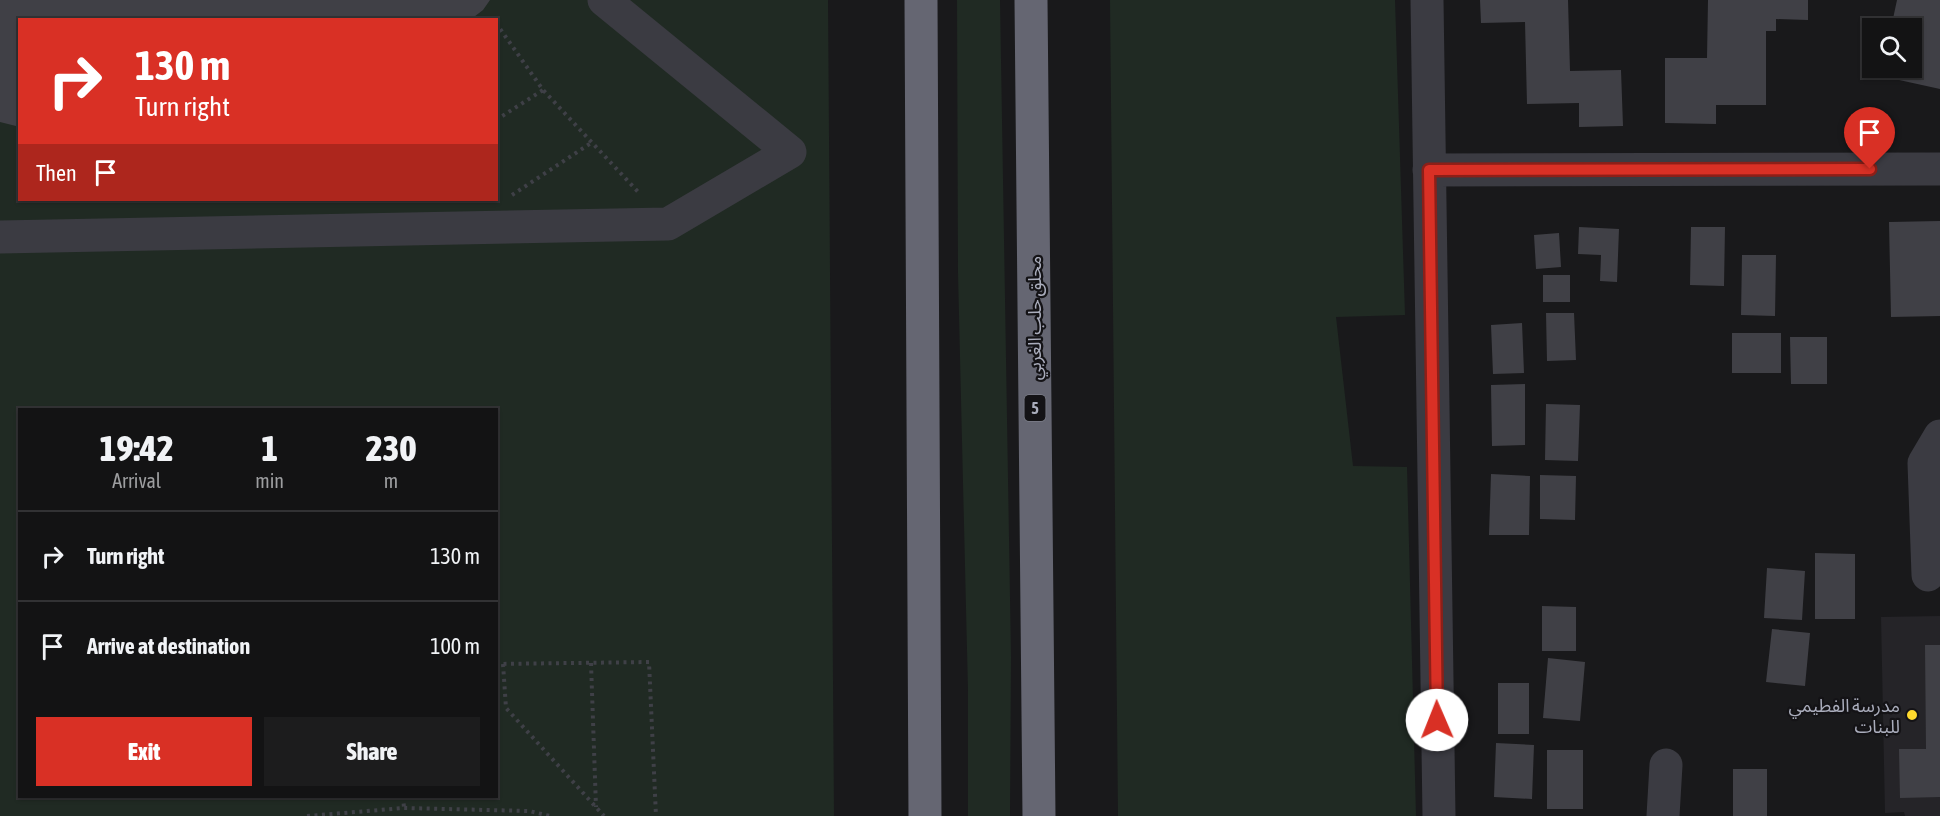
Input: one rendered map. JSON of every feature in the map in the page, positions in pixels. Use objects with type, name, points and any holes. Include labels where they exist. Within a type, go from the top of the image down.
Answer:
[{"type":"highway","points":[[921,0],[925,816]]},
{"type":"highway","name":"محلق حلب الغربي","points":[[1031,0],[1039,816]]},
{"type":"street","points":[[0,237],[668,224],[790,152],[604,0]]},
{"type":"street","points":[[1427,0],[1439,816]]},
{"type":"street","points":[[1429,170],[1940,169]]},
{"type":"street","points":[[1928,575],[1924,463],[1940,436]]},
{"type":"street","points":[[1664,816],[1666,765]]},
{"type":"path","points":[[498,24],[543,90],[668,224]]},
{"type":"path","points":[[498,119],[543,90]]},
{"type":"path","points":[[512,195],[591,142]]},
{"type":"path","points":[[498,664],[649,662],[656,816]]},
{"type":"path","points":[[591,663],[596,808]]},
{"type":"path","points":[[503,664],[506,708],[604,816]]},
{"type":"path","points":[[404,798],[404,808]]},
{"type":"path","points":[[307,816],[404,808],[529,811],[550,816]]},
{"type":"shaded area","points":[[0,0],[828,0],[834,816],[0,816]]},
{"type":"shaded area","points":[[957,0],[1000,0],[1011,657],[1010,816],[968,816],[968,691],[958,273]]},
{"type":"shaded area","points":[[1110,0],[1395,0],[1405,315],[1336,317],[1353,466],[1407,467],[1416,816],[1118,816]]},
{"type":"shaded area","name":"مدرسة الفطيمي للبنات","points":[[1940,616],[1940,816],[1905,816],[1904,812],[1885,813],[1881,617]]},
{"type":"building","points":[[0,0],[490,0],[483,10],[473,18],[18,18],[18,126],[0,122]]},
{"type":"building","points":[[1480,0],[1568,0],[1570,71],[1621,70],[1623,126],[1579,127],[1579,103],[1527,104],[1525,22],[1481,23]]},
{"type":"building","points":[[1708,0],[1808,0],[1808,20],[1776,19],[1776,31],[1766,31],[1766,105],[1716,105],[1716,124],[1665,123],[1665,58],[1707,58]]},
{"type":"building","points":[[1897,0],[1940,0],[1940,89],[1890,78],[1922,78],[1922,18],[1893,18]]},
{"type":"building","points":[[1940,221],[1940,316],[1891,317],[1889,222]]},
{"type":"building","points":[[1579,227],[1619,229],[1617,282],[1600,281],[1601,255],[1578,254]]},
{"type":"building","points":[[1691,227],[1725,227],[1724,286],[1690,285]]},
{"type":"building","points":[[1559,233],[1561,267],[1536,269],[1534,235]]},
{"type":"building","points":[[1742,255],[1776,255],[1775,316],[1741,315]]},
{"type":"building","points":[[1543,275],[1570,275],[1570,302],[1543,302]]},
{"type":"building","points":[[1546,313],[1574,313],[1576,360],[1547,361]]},
{"type":"building","points":[[1522,323],[1524,373],[1493,374],[1491,325]]},
{"type":"building","points":[[1732,333],[1781,333],[1781,373],[1732,373]]},
{"type":"building","points":[[1790,337],[1827,337],[1827,384],[1791,384]]},
{"type":"building","points":[[1525,384],[1525,445],[1492,446],[1491,385]]},
{"type":"building","points":[[1546,404],[1580,405],[1578,461],[1545,460]]},
{"type":"building","points":[[1491,474],[1530,476],[1529,535],[1489,535]]},
{"type":"building","points":[[1540,475],[1576,476],[1575,520],[1540,519]]},
{"type":"building","points":[[1815,553],[1855,554],[1855,619],[1815,619]]},
{"type":"building","points":[[1767,568],[1805,571],[1802,620],[1764,618]]},
{"type":"building","points":[[1542,606],[1576,607],[1576,651],[1542,651]]},
{"type":"building","points":[[1772,629],[1810,633],[1805,686],[1766,682]]},
{"type":"building","points":[[1925,645],[1940,645],[1940,797],[1900,798],[1899,749],[1926,749]]},
{"type":"building","points":[[1548,658],[1585,662],[1580,721],[1543,718]]},
{"type":"building","points":[[1498,683],[1529,683],[1529,734],[1498,734]]},
{"type":"building","points":[[1496,743],[1534,745],[1532,799],[1494,797]]},
{"type":"building","points":[[1547,750],[1583,750],[1583,809],[1547,809]]},
{"type":"building","points":[[1733,769],[1767,769],[1767,816],[1733,816]]},
{"type":"place","name":"مدرسة الفطيمي للبنات","points":[[1912,715]]},
{"type":"route","points":[[1437,720],[1429,170],[1870,169]]}]
